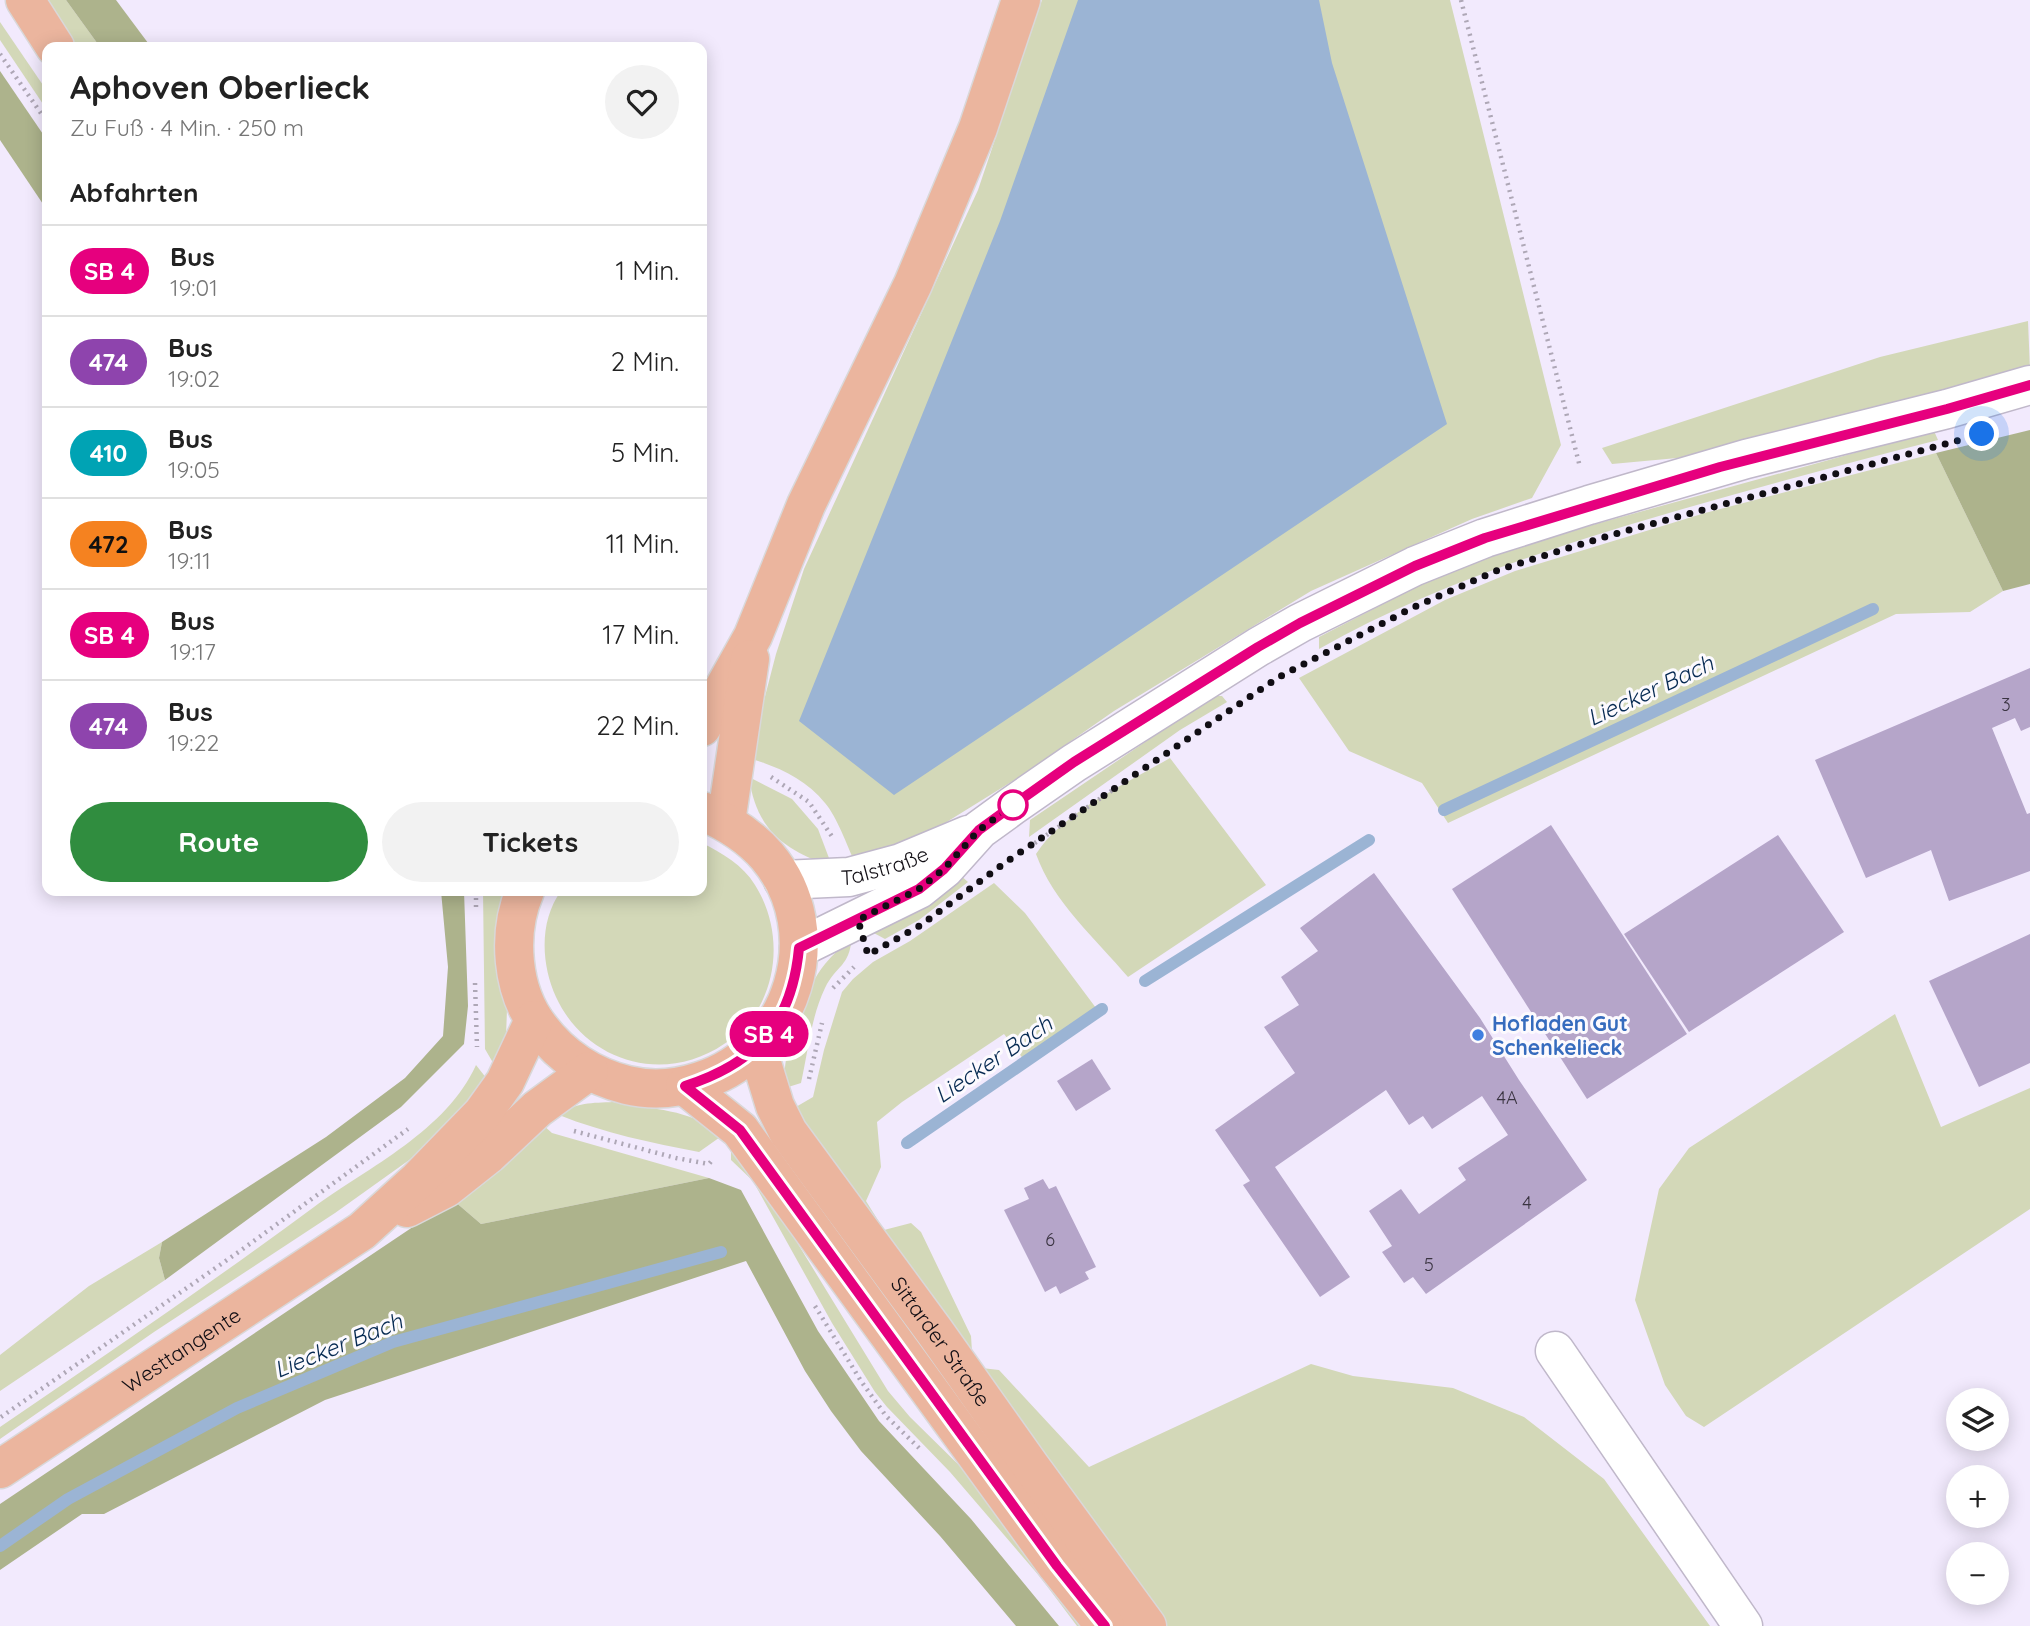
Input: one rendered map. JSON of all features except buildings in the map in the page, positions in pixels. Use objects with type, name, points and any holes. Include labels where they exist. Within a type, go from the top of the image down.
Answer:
[{"type":"main road","points":[[25,0],[52,42]]},
{"type":"main road","points":[[707,718],[753,636],[806,505],[918,272],[978,128],[1021,0]]},
{"type":"main road","points":[[524,896],[515,929],[515,961],[522,992],[534,1020],[558,1048],[589,1071],[612,1081],[638,1087],[685,1086],[733,1067],[757,1047],[775,1026],[791,994],[799,948],[797,920],[783,880],[767,856],[745,835],[714,816],[734,762],[753,636]]},
{"type":"main road","name":"Westtangente","points":[[0,1469],[362,1231],[418,1180],[482,1114],[505,1082],[534,1020]]},
{"type":"main road","name":"Sittarder Straße","points":[[757,1047],[775,1106],[788,1132],[1147,1626]]},
{"type":"main road","name":"Westtangente","points":[[362,1231],[446,1188],[489,1154],[537,1108],[589,1071]]},
{"type":"main road","name":"Sittarder Straße","points":[[685,1086],[740,1130],[1057,1566],[1105,1626]]},
{"type":"street","name":"Talstraße","points":[[799,948],[919,889],[944,869],[979,830],[1074,762],[1258,647],[1415,566],[1485,538],[1589,505],[1746,459],[1947,409],[2030,385]]},
{"type":"street","name":"Talstraße","points":[[783,880],[849,877],[901,863],[979,830]]},
{"type":"street","points":[[1555,1351],[1743,1626]]},
{"type":"path","points":[[1461,0],[1589,505]]},
{"type":"path","points":[[0,54],[42,115]]},
{"type":"path","points":[[734,762],[775,779],[809,802],[831,832],[849,877]]},
{"type":"path","points":[[1029,847],[1131,777]]},
{"type":"path","points":[[476,896],[476,917]]},
{"type":"path","points":[[475,980],[477,1057]]},
{"type":"path","points":[[0,1418],[240,1251],[411,1127]]},
{"type":"green space","points":[[38,0],[66,0],[96,42],[68,42]]},
{"type":"green space","points":[[66,0],[116,0],[147,42],[96,42]]},
{"type":"green space","points":[[1042,0],[1450,0],[1561,445],[1532,498],[1472,519],[1311,591],[1114,711],[1021,776],[908,846],[855,863],[834,816],[809,787],[791,775],[749,758],[776,654],[804,569],[978,190]]},
{"type":"green space","points":[[0,22],[42,84],[42,103],[0,40]]},
{"type":"green space","points":[[0,71],[42,133],[42,203],[0,140]]},
{"type":"green space","points":[[2028,321],[2030,370],[1699,456],[1612,464],[1602,448],[1880,357]]},
{"type":"green space","points":[[2030,430],[2030,584],[2003,591],[1936,453]]},
{"type":"green space","points":[[1934,431],[1938,440],[1781,481],[1507,565],[1393,611],[1319,649],[1319,637],[1422,584],[1490,557],[1592,525]]},
{"type":"green space","points":[[1936,453],[2003,591],[1970,612],[1896,614],[1448,823],[1422,783],[1349,751],[1299,678],[1445,600],[1515,571],[1705,513]]},
{"type":"green space","points":[[1213,696],[1222,696],[1227,702],[1180,730],[1029,837],[1030,820]]},
{"type":"green space","points":[[1170,758],[1266,885],[1128,977],[1064,904],[1036,854],[1062,825],[1079,812]]},
{"type":"green space","points":[[749,777],[792,799],[818,829],[832,866],[800,853],[775,835],[758,811]]},
{"type":"green space","points":[[707,846],[744,871],[764,903],[773,941],[773,961],[763,999],[741,1032],[701,1056],[677,1063],[652,1064],[629,1060],[607,1051],[586,1038],[569,1019],[551,984],[545,943],[558,896],[707,896]]},
{"type":"green space","points":[[960,875],[968,882],[919,920],[885,939],[872,932]]},
{"type":"green space","points":[[994,883],[1025,913],[1099,1012],[1024,1060],[1004,1034],[902,1102],[877,1122],[881,1167],[866,1201],[884,1230],[911,1223],[921,1232],[971,1336],[973,1367],[999,1370],[1089,1467],[1311,1364],[1353,1376],[1453,1388],[1524,1417],[1604,1479],[1710,1626],[1164,1626],[1074,1511],[789,1111],[813,1097],[842,992],[853,979],[873,962],[910,941]]},
{"type":"green space","points":[[441,896],[464,896],[468,1006],[464,1044],[401,1107],[165,1280],[159,1258],[162,1242],[326,1137],[405,1078],[443,1036],[448,967]]},
{"type":"green space","points":[[483,896],[503,896],[497,941],[498,976],[507,1009],[506,1037],[498,1066],[485,1049]]},
{"type":"green space","points":[[852,937],[848,955],[829,980],[820,999],[801,1083],[785,1088],[784,1075],[790,1041],[809,989],[825,964]]},
{"type":"green space","points":[[1895,1014],[1941,1127],[2030,1088],[2030,1209],[1704,1427],[1686,1416],[1665,1385],[1635,1300],[1659,1189],[1689,1148]]},
{"type":"green space","points":[[476,1065],[487,1079],[426,1148],[335,1213],[154,1332],[0,1439],[0,1427],[405,1145],[446,1109],[463,1088]]},
{"type":"green space","points":[[613,1102],[670,1111],[696,1119],[723,1135],[699,1152],[611,1132],[559,1115],[578,1105]]},
{"type":"green space","points":[[542,1124],[552,1133],[709,1178],[481,1224],[453,1200]]},
{"type":"green space","points":[[738,1145],[789,1216],[798,1244],[888,1391],[910,1417],[969,1475],[1090,1626],[1077,1626],[1041,1578],[950,1472],[875,1392],[832,1323],[753,1181],[731,1160],[731,1152]]},
{"type":"green space","points":[[709,1178],[741,1190],[818,1331],[879,1421],[971,1519],[1059,1626],[1016,1626],[940,1536],[861,1451],[805,1371],[746,1261],[325,1400],[104,1514],[82,1514],[0,1570],[0,1504],[453,1200],[481,1224]]},
{"type":"green space","points":[[162,1242],[159,1258],[165,1280],[0,1391],[0,1355],[89,1286]]},
{"type":"water","points":[[1078,0],[1319,0],[1332,63],[1447,424],[894,795],[799,721],[1000,221]]},
{"type":"waterway","name":"Liecker Bach","points":[[1444,810],[1873,609]]},
{"type":"waterway","name":"Liecker Bach","points":[[1145,981],[1369,840]]},
{"type":"waterway","name":"Liecker Bach","points":[[907,1143],[1102,1009]]},
{"type":"waterway","name":"Liecker Bach","points":[[0,1546],[68,1499],[237,1408],[393,1342],[721,1252]]},
{"type":"bus line","points":[[1105,1626],[1057,1566],[740,1130],[685,1086],[733,1067],[764,1040],[775,1026],[791,994],[799,948],[919,889],[944,869],[979,830],[1074,762],[1300,623],[1415,566],[1485,538],[1746,459],[1947,409],[2030,385]]},
{"type":"place","name":"Hofladen Gut Schenkelieck","points":[[1478,1035]]},
{"type":"route","points":[[1013,805],[979,830],[944,869],[919,889],[858,920],[868,955],[921,925],[1006,862],[1279,677],[1412,608],[1498,570],[1611,535],[1982,434]]}]
